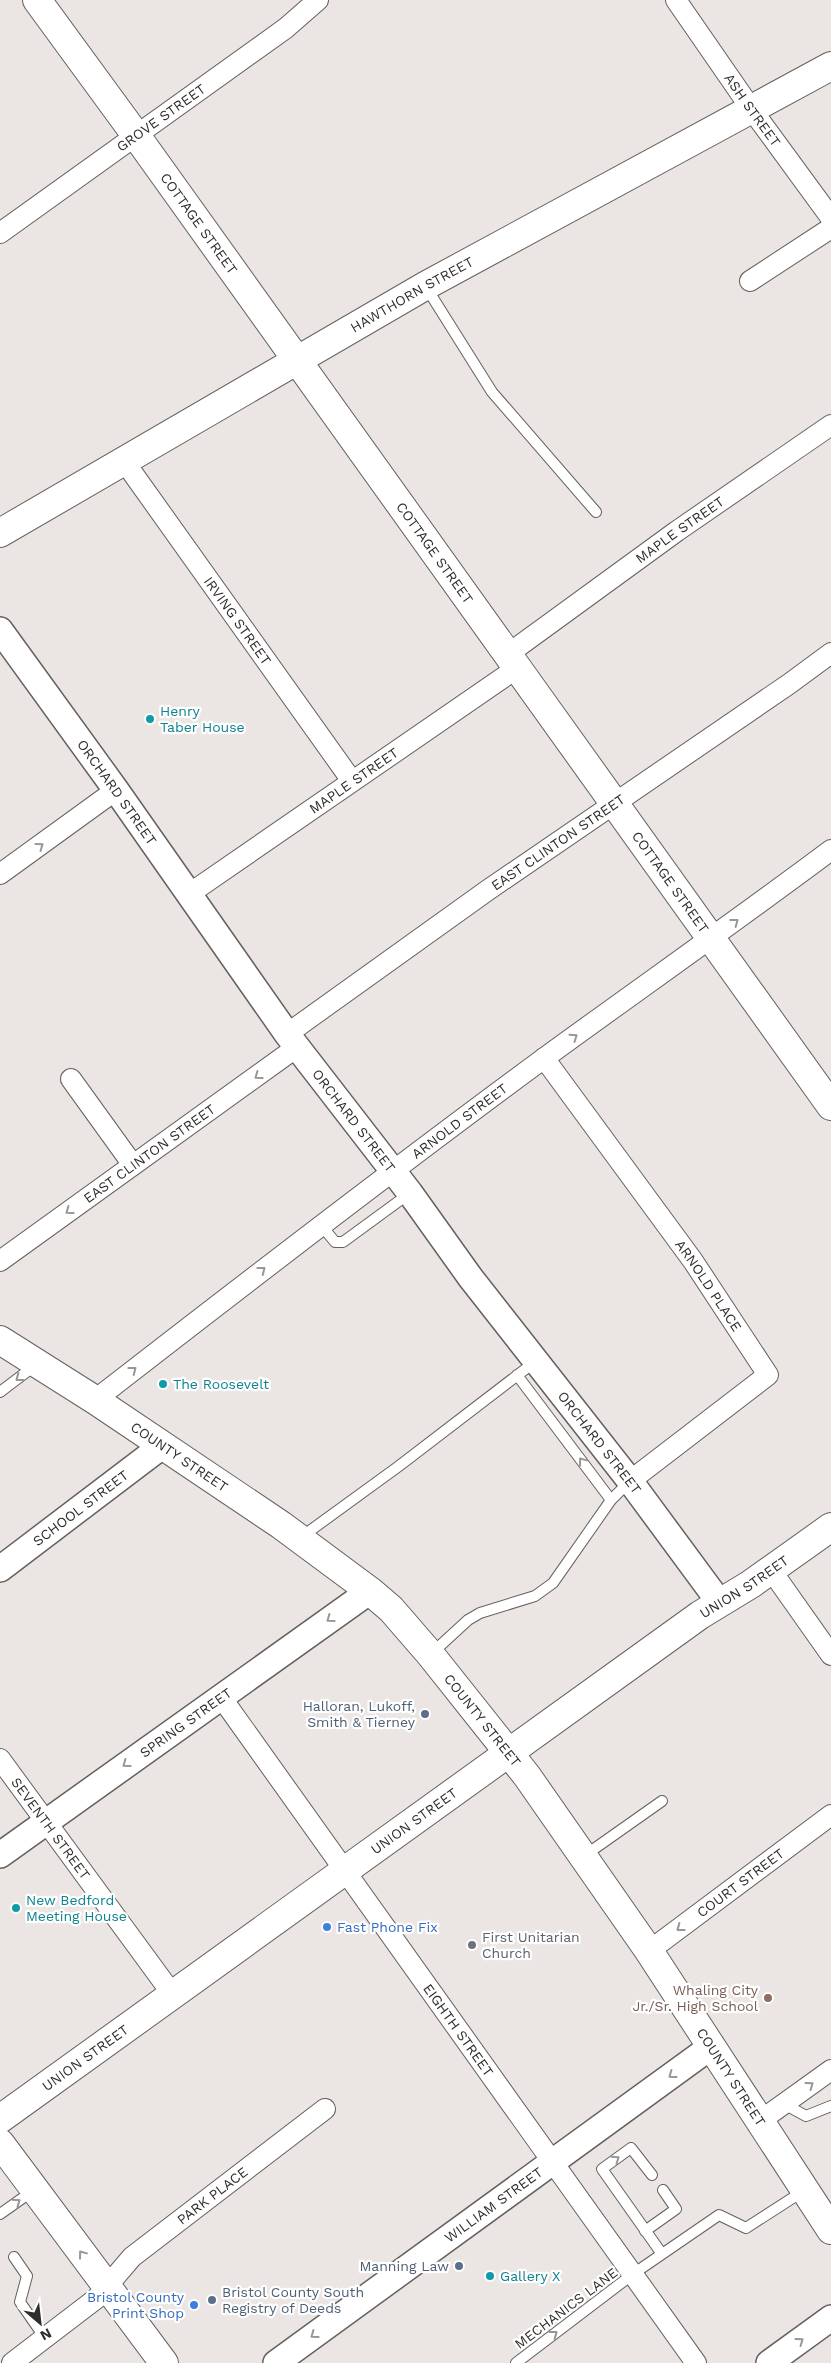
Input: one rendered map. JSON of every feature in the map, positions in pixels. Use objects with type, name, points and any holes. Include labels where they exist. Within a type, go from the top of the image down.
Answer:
[{"type":"main road","name":"COTTAGE STREET","points":[[37,0],[831,1106]]},
{"type":"main road","name":"HAWTHORN STREET","points":[[0,533],[425,286],[831,66]]},
{"type":"main road","name":"COUNTY STREET","points":[[0,1340],[95,1400],[299,1538],[391,1609],[430,1654],[508,1753],[584,1856],[712,2046],[831,2230]]},
{"type":"main road","name":"UNION STREET","points":[[0,2119],[508,1753],[831,1526]]},
{"type":"main road","points":[[0,2143],[164,2363]]},
{"type":"street","name":"GROVE STREET","points":[[0,232],[286,28],[318,0]]},
{"type":"street","name":"ASH STREET","points":[[676,0],[752,110],[831,218]]},
{"type":"street","points":[[750,281],[831,228]]},
{"type":"street","name":"MAPLE STREET","points":[[189,894],[352,781],[513,661],[677,531],[831,425]]},
{"type":"street","name":"IRVING STREET","points":[[124,461],[352,781]]},
{"type":"street","name":"ORCHARD STREET","points":[[0,630],[116,790],[292,1041],[410,1193],[470,1277],[527,1368],[630,1481],[720,1603]]},
{"type":"street","name":"EAST CLINTON STREET","points":[[0,1261],[133,1165],[488,890],[790,684],[831,653]]},
{"type":"street","points":[[0,874],[116,790]]},
{"type":"street","name":"ARNOLD STREET","points":[[95,1400],[321,1225],[544,1058],[712,939],[831,850]]},
{"type":"street","name":"ARNOLD PLACE","points":[[544,1058],[692,1261],[768,1375],[630,1481]]},
{"type":"street","points":[[71,1080],[133,1165]]},
{"type":"street","name":"SCHOOL STREET","points":[[0,1569],[162,1446]]},
{"type":"street","points":[[771,1570],[831,1655]]},
{"type":"street","name":"SPRING STREET","points":[[0,1855],[370,1591]]},
{"type":"street","name":"EIGHTH STREET","points":[[221,1697],[554,2161],[696,2363]]},
{"type":"street","name":"SEVENTH STREET","points":[[0,1759],[173,1995]]},
{"type":"street","name":"COURT STREET","points":[[648,1951],[831,1815]]},
{"type":"street","name":"WILLIAM STREET","points":[[276,2363],[712,2046]]},
{"type":"street","points":[[760,2121],[831,2070]]},
{"type":"street","name":"PARK PLACE","points":[[12,2363],[97,2298],[132,2257],[325,2109]]},
{"type":"street","points":[[769,2363],[831,2318]]},
{"type":"lane","points":[[425,286],[492,392],[596,512]]},
{"type":"lane","points":[[321,1225],[335,1242],[343,1242],[410,1193]]},
{"type":"lane","points":[[0,1392],[38,1364]]},
{"type":"lane","points":[[299,1538],[399,1466],[527,1368],[611,1500]]},
{"type":"lane","points":[[430,1654],[468,1620],[480,1613],[535,1596],[553,1583],[611,1500],[630,1481]]},
{"type":"lane","points":[[584,1856],[662,1801]]},
{"type":"lane","points":[[784,2104],[806,2116],[831,2106]]},
{"type":"lane","points":[[652,2176],[631,2148],[602,2169],[662,2254]]},
{"type":"lane","points":[[0,2214],[34,2190]]},
{"type":"lane","points":[[645,2231],[676,2209],[663,2190]]},
{"type":"lane","name":"MECHANICS LANE","points":[[516,2363],[633,2274],[719,2215],[746,2228],[805,2190]]},
{"type":"lane","points":[[14,2257],[27,2276],[20,2302],[45,2338]]},
{"type":"place","name":"Henry Taber House","points":[[150,719]]},
{"type":"place","name":"The Roosevelt","points":[[163,1384]]},
{"type":"place","name":"Halloran, Lukoff, Smith & Tierney","points":[[425,1714]]},
{"type":"place","name":"New Bedford Meeting House","points":[[16,1908]]},
{"type":"place","name":"Fast Phone Fix","points":[[327,1927]]},
{"type":"place","name":"First Unitarian Church","points":[[472,1945]]},
{"type":"place","name":"Whaling City Jr./Sr. High School","points":[[768,1998]]},
{"type":"place","name":"Manning Law","points":[[459,2266]]},
{"type":"place","name":"Gallery X","points":[[490,2276]]},
{"type":"place","name":"Bristol County South Registry of Deeds","points":[[212,2300]]},
{"type":"place","name":"Bristol County Print Shop","points":[[194,2305]]}]
